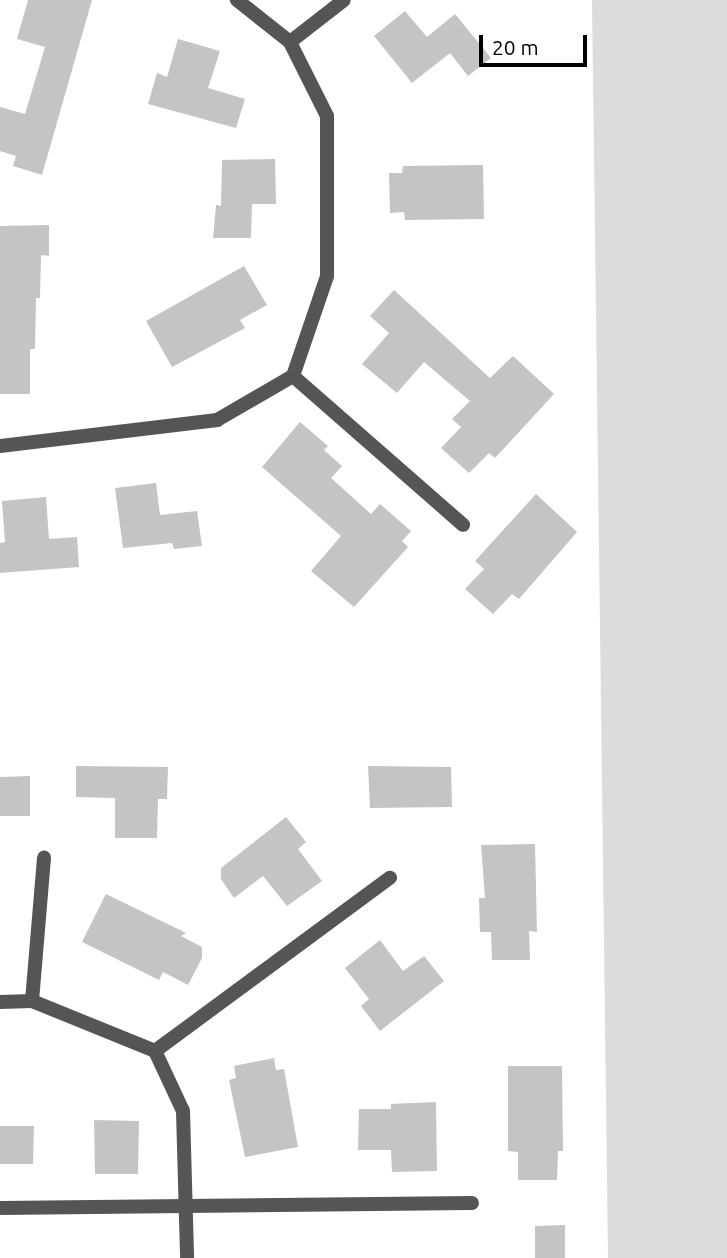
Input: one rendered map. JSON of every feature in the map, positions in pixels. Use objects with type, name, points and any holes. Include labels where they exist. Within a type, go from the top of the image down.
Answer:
[{"type":"street","points":[[0,446],[217,420],[293,376],[327,276],[327,116],[290,42],[237,0]]},
{"type":"street","points":[[290,42],[344,0]]},
{"type":"street","points":[[293,376],[463,525]]},
{"type":"street","points":[[33,1001],[44,858]]},
{"type":"street","points":[[155,1051],[390,878]]},
{"type":"street","points":[[0,1002],[33,1001],[155,1051],[183,1111],[188,1204],[187,1258]]},
{"type":"street","points":[[0,1208],[472,1203]]},
{"type":"shaded area","points":[[592,0],[727,0],[727,1258],[608,1258]]},
{"type":"building","points":[[28,0],[92,0],[42,175],[13,166],[16,156],[0,151],[0,107],[25,114],[45,47],[17,39]]},
{"type":"building","points":[[405,11],[427,37],[455,14],[491,58],[468,76],[450,53],[412,83],[374,36]]},
{"type":"building","points":[[178,39],[220,51],[208,88],[245,99],[236,128],[148,104],[157,73],[167,77]]},
{"type":"building","points":[[275,159],[276,204],[252,204],[251,238],[213,238],[216,205],[221,206],[222,160]]},
{"type":"building","points":[[483,165],[484,219],[405,220],[404,212],[390,213],[389,173],[402,173],[403,166]]},
{"type":"building","points":[[49,225],[49,256],[41,255],[40,298],[36,298],[35,349],[30,349],[30,394],[0,394],[0,226]]},
{"type":"building","points":[[244,266],[267,305],[240,320],[245,328],[172,367],[146,321]]},
{"type":"building","points":[[394,290],[490,378],[513,356],[554,394],[495,458],[489,453],[469,473],[441,448],[461,427],[452,419],[470,401],[424,362],[397,393],[362,364],[389,333],[370,316]]},
{"type":"building","points":[[300,422],[328,446],[324,450],[342,466],[331,478],[371,514],[380,504],[411,531],[402,541],[408,547],[354,607],[311,571],[341,536],[262,467]]},
{"type":"building","points":[[156,483],[160,515],[197,511],[202,546],[174,549],[172,543],[123,548],[115,488]]},
{"type":"building","points":[[536,494],[577,532],[519,599],[512,594],[493,614],[465,589],[484,569],[475,561]]},
{"type":"building","points":[[46,497],[49,539],[77,537],[79,567],[0,573],[0,543],[5,542],[2,501]]},
{"type":"building","points":[[76,766],[168,767],[167,799],[158,799],[157,838],[115,838],[115,798],[76,797]]},
{"type":"building","points":[[368,766],[451,767],[452,807],[370,808]]},
{"type":"building","points":[[30,776],[30,816],[0,816],[0,777]]},
{"type":"building","points":[[286,817],[306,842],[298,849],[322,881],[287,906],[263,876],[234,898],[221,879],[221,868]]},
{"type":"building","points":[[535,844],[537,932],[529,931],[530,960],[492,960],[491,932],[480,932],[479,898],[485,898],[481,845]]},
{"type":"building","points":[[106,894],[186,933],[181,936],[202,947],[202,958],[188,985],[163,972],[159,980],[82,942]]},
{"type":"building","points":[[380,940],[403,971],[424,956],[444,981],[380,1031],[361,1006],[369,999],[345,968]]},
{"type":"building","points":[[274,1058],[276,1070],[284,1069],[298,1147],[245,1157],[229,1080],[236,1078],[234,1066]]},
{"type":"building","points":[[508,1066],[562,1066],[563,1151],[558,1151],[557,1180],[518,1180],[518,1152],[508,1151]]},
{"type":"building","points":[[436,1102],[437,1171],[392,1172],[391,1150],[358,1150],[359,1109],[391,1109],[391,1104]]},
{"type":"building","points":[[94,1120],[139,1121],[138,1174],[95,1174]]},
{"type":"building","points":[[0,1126],[34,1126],[33,1164],[0,1164]]},
{"type":"building","points":[[565,1225],[565,1258],[535,1258],[535,1226]]}]
